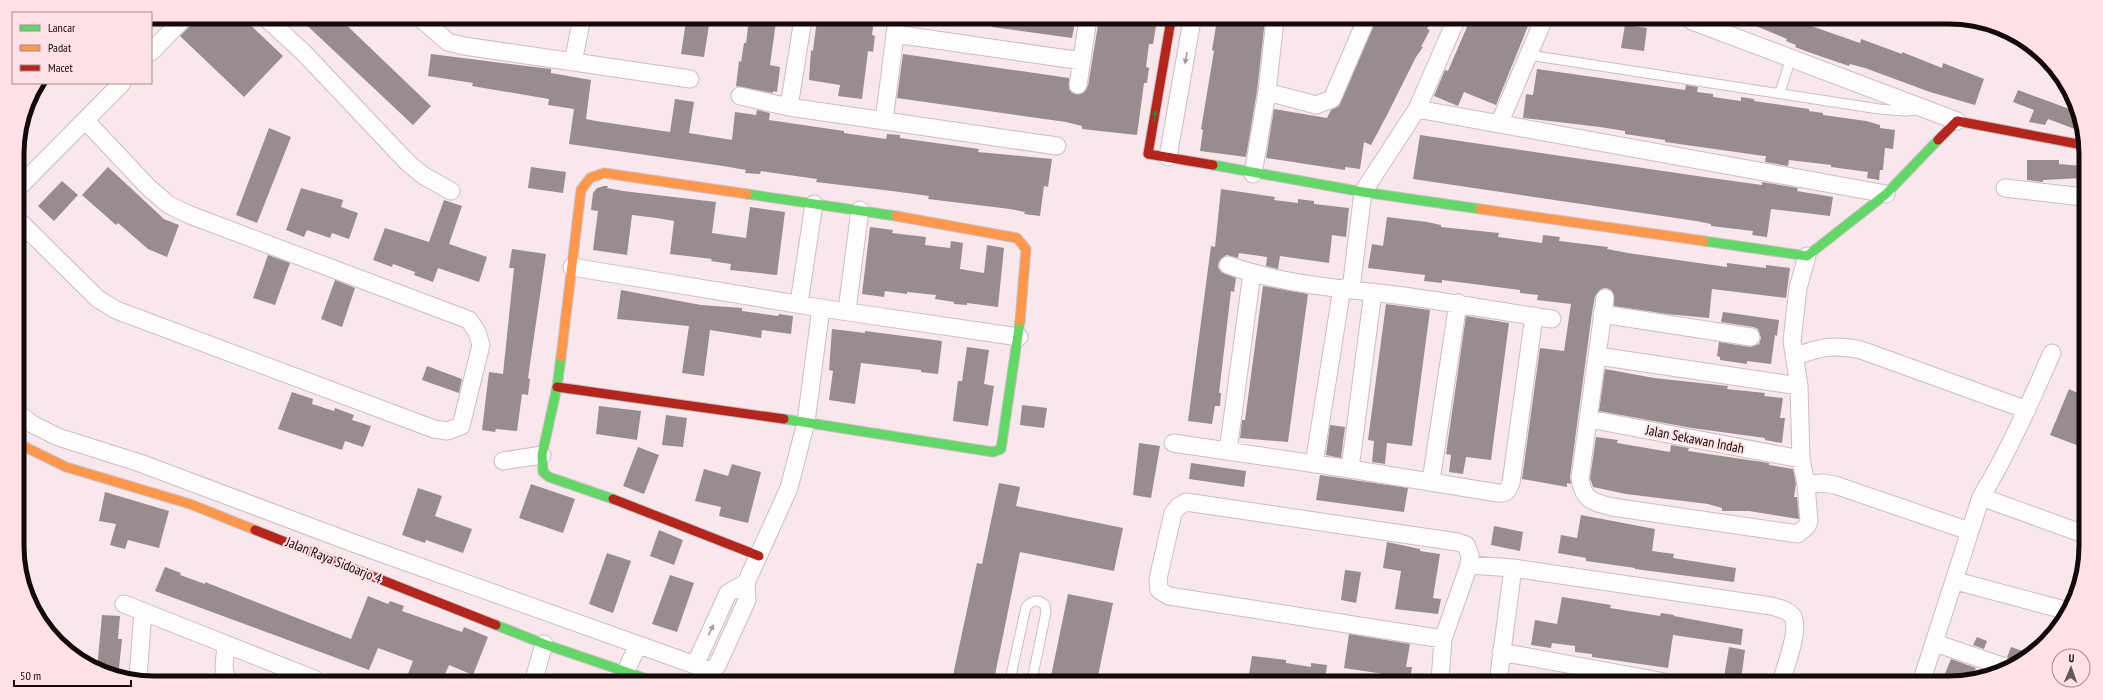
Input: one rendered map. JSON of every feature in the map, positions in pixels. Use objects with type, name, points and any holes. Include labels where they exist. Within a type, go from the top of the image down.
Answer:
[{"type":"street","points":[[152,51],[178,24]]},
{"type":"street","points":[[272,24],[304,54],[408,163],[424,176],[451,191]]},
{"type":"street","points":[[427,24],[448,42],[464,46],[690,79]]},
{"type":"street","points":[[573,62],[581,24]]},
{"type":"street","points":[[789,106],[802,24]]},
{"type":"street","points":[[1078,85],[1087,24]]},
{"type":"street","points":[[1170,24],[1148,154],[1253,174],[1363,192],[1807,256]]},
{"type":"street","points":[[1168,157],[1191,24]]},
{"type":"street","points":[[1253,174],[1267,92],[1275,24]]},
{"type":"street","points":[[1267,92],[1316,105],[1332,99],[1364,24]]},
{"type":"street","points":[[1314,464],[1347,289],[1363,192],[1418,109],[1454,24]]},
{"type":"street","points":[[1499,124],[1542,24]]},
{"type":"street","points":[[1700,24],[1957,121],[2078,144]]},
{"type":"street","points":[[884,121],[896,26],[1082,61]]},
{"type":"street","points":[[24,182],[121,84]]},
{"type":"street","points":[[740,96],[789,106],[884,121],[1057,146]]},
{"type":"street","points":[[1418,109],[1886,194]]},
{"type":"street","points":[[24,226],[98,299],[116,310],[434,429],[447,431],[461,426],[481,345],[477,332],[469,320],[190,215],[169,205],[149,188],[86,121]]},
{"type":"street","points":[[1751,337],[1604,306],[1580,478],[1582,490],[1586,497],[1593,501],[1612,507],[1798,534],[1807,526],[1809,521],[1806,484],[1801,459],[1799,386],[1792,341],[1798,288],[1807,256],[1886,194],[1957,121]]},
{"type":"street","points":[[557,387],[806,422],[993,452],[1001,449],[1019,337],[1026,250],[1017,238],[860,210],[604,173],[590,176],[585,181],[581,190],[557,387],[542,455],[543,472],[549,477],[627,504],[759,556]]},
{"type":"street","points":[[2005,188],[2079,196]]},
{"type":"street","points":[[799,304],[814,204]]},
{"type":"street","points":[[847,310],[860,210]]},
{"type":"street","points":[[1228,264],[1252,273],[1347,289],[1458,303],[1552,319]]},
{"type":"street","points":[[572,267],[821,308],[847,310],[1019,337]]},
{"type":"street","points":[[1228,450],[1252,273]]},
{"type":"street","points":[[1350,469],[1373,292]]},
{"type":"street","points":[[1432,481],[1458,303]]},
{"type":"street","points":[[24,418],[32,424],[58,436],[140,463],[356,544],[709,670],[717,666],[747,600],[746,583],[789,488],[806,422],[821,308]]},
{"type":"street","points":[[1173,443],[1432,481],[1504,494],[1511,483],[1534,316]]},
{"type":"street","points":[[1795,356],[1819,348],[1843,347],[1861,350],[2027,410]]},
{"type":"street","points":[[1923,676],[1956,581],[1969,531],[1981,497],[1993,477],[2027,410],[2052,353]]},
{"type":"street","points":[[1598,356],[1799,386]]},
{"type":"street","name":"Jalan Sekawan Indah","points":[[1589,419],[1801,459]]},
{"type":"street","name":"Jalan Raya Sidoarjo 4","points":[[24,446],[66,467],[190,504],[544,644],[639,676]]},
{"type":"street","points":[[503,461],[542,455]]},
{"type":"street","points":[[1806,484],[1829,484],[1969,531]]},
{"type":"street","points":[[1981,497],[2079,531]]},
{"type":"street","points":[[1440,676],[1443,639],[1469,565],[1469,549],[1466,545],[1457,542],[1186,502],[1178,507],[1173,513],[1158,579],[1159,590],[1169,596],[1443,639]]},
{"type":"street","points":[[1469,565],[1513,568],[1771,606],[1789,612],[1793,617],[1795,631],[1784,676]]},
{"type":"street","points":[[1499,676],[1513,568]]},
{"type":"street","points":[[1956,581],[2062,609]]},
{"type":"street","points":[[124,604],[306,676]]},
{"type":"street","points":[[138,675],[143,611]]},
{"type":"street","points":[[1935,643],[2000,665]]},
{"type":"street","points":[[226,644],[224,667],[226,676]]},
{"type":"street","points":[[535,676],[544,644]]},
{"type":"street","points":[[626,671],[638,645]]},
{"type":"street","points":[[1501,652],[1632,676]]},
{"type":"lane","points":[[1529,55],[1780,92],[1879,109],[1904,111],[1926,109]]},
{"type":"lane","points":[[1780,92],[1791,58]]},
{"type":"lane","points":[[1011,676],[1026,607],[1030,602],[1036,601],[1045,605],[1046,612],[1033,676]]},
{"type":"building","points":[[192,24],[249,24],[283,56],[244,97],[180,36]]},
{"type":"building","points":[[305,24],[345,24],[431,106],[413,125]]},
{"type":"building","points":[[686,24],[709,25],[704,57],[681,54]]},
{"type":"building","points":[[748,24],[776,24],[770,65],[780,67],[777,92],[773,91],[773,93],[736,86],[739,61],[741,62],[744,43],[746,43]]},
{"type":"building","points":[[816,24],[873,24],[872,35],[875,36],[873,52],[868,51],[862,99],[838,96],[840,85],[809,80],[811,50],[813,51]]},
{"type":"building","points":[[992,24],[1075,24],[1072,38],[992,27]]},
{"type":"building","points":[[1098,24],[1156,24],[1153,44],[1149,44],[1146,67],[1149,68],[1147,83],[1144,83],[1137,135],[1082,129],[1082,126],[1066,122],[897,98],[903,54],[1069,78],[1069,89],[1072,93],[1081,94],[1088,86]]},
{"type":"building","points":[[1216,24],[1265,24],[1257,91],[1246,157],[1200,151],[1203,130],[1201,129],[1214,51],[1212,50]]},
{"type":"building","points":[[1374,24],[1429,24],[1427,29],[1430,30],[1421,47],[1423,47],[1416,57],[1371,145],[1364,142],[1360,169],[1345,167],[1345,170],[1266,158],[1274,109],[1327,118],[1331,110],[1339,106]]},
{"type":"building","points":[[1468,24],[1529,24],[1496,105],[1464,92],[1458,106],[1434,96],[1445,70],[1448,71]]},
{"type":"building","points":[[1751,24],[1806,24],[1860,43],[1861,39],[1902,54],[1902,52],[1942,68],[1943,63],[1984,79],[1975,105],[1930,92],[1865,68],[1850,64],[1849,66],[1808,52],[1795,47],[1796,45],[1786,41],[1787,39]]},
{"type":"building","points":[[1625,25],[1647,28],[1644,51],[1621,48]]},
{"type":"building","points":[[431,54],[551,69],[551,73],[591,80],[586,119],[670,132],[675,99],[694,102],[689,133],[732,140],[735,112],[756,115],[757,110],[770,113],[769,120],[844,131],[844,133],[886,139],[887,134],[900,135],[900,138],[979,149],[978,152],[1052,159],[1048,187],[1044,186],[1040,216],[1024,214],[1025,212],[1010,209],[928,199],[929,196],[816,182],[817,179],[761,171],[760,174],[745,173],[746,170],[723,166],[569,144],[574,109],[548,105],[549,99],[472,86],[473,83],[428,76]]},
{"type":"building","points":[[1537,69],[1685,90],[1686,85],[1698,87],[1697,92],[1713,94],[1713,97],[1741,101],[1741,97],[1754,99],[1754,101],[1809,109],[1809,111],[1823,113],[1823,115],[1866,121],[1880,125],[1880,128],[1895,130],[1893,149],[1885,148],[1883,170],[1880,170],[1879,180],[1867,178],[1868,172],[1831,167],[1831,165],[1789,160],[1788,166],[1765,162],[1766,156],[1665,142],[1665,140],[1625,134],[1625,131],[1600,127],[1523,118],[1526,94],[1533,95]]},
{"type":"building","points":[[2018,90],[2071,110],[2076,129],[2048,119],[2045,125],[2029,122],[2034,110],[2013,102]]},
{"type":"building","points":[[269,128],[291,137],[257,223],[236,215]]},
{"type":"building","points":[[1420,135],[1704,177],[1762,185],[1762,182],[1798,188],[1797,191],[1833,197],[1830,216],[1771,209],[1767,237],[1752,235],[1753,231],[1711,226],[1711,224],[1696,221],[1413,179]]},
{"type":"building","points":[[2027,160],[2059,160],[2059,164],[2079,166],[2079,178],[2043,180],[2043,182],[2027,180]]},
{"type":"building","points":[[108,167],[164,219],[179,225],[167,257],[148,249],[118,223],[116,225],[82,195]]},
{"type":"building","points":[[531,167],[566,172],[563,193],[528,188]]},
{"type":"building","points":[[62,181],[78,195],[54,221],[38,206]]},
{"type":"building","points":[[604,186],[623,191],[716,202],[712,233],[746,238],[750,207],[785,212],[777,275],[730,270],[731,264],[711,261],[712,259],[670,254],[674,221],[657,218],[632,215],[627,255],[593,250],[598,211],[591,210],[593,193],[597,188]]},
{"type":"building","points":[[301,188],[343,200],[341,207],[358,213],[349,239],[332,233],[330,238],[307,230],[304,237],[286,230]]},
{"type":"building","points":[[1221,189],[1275,197],[1274,200],[1298,203],[1298,199],[1314,201],[1314,204],[1349,208],[1346,237],[1332,235],[1329,263],[1280,256],[1278,269],[1266,266],[1267,257],[1239,253],[1238,258],[1226,255],[1219,262],[1218,267],[1221,272],[1236,278],[1234,292],[1231,291],[1219,393],[1221,393],[1220,406],[1215,406],[1212,424],[1188,421],[1211,246],[1215,247]]},
{"type":"building","points":[[444,200],[462,206],[449,244],[487,257],[479,282],[438,268],[433,282],[414,275],[415,272],[393,264],[392,267],[373,260],[385,228],[429,242]]},
{"type":"building","points":[[1387,217],[1427,222],[1441,225],[1441,227],[1499,233],[1498,237],[1542,243],[1543,235],[1560,237],[1559,241],[1608,247],[1607,249],[1628,253],[1727,267],[1727,263],[1766,268],[1766,265],[1790,268],[1786,298],[1712,289],[1709,318],[1667,314],[1614,306],[1614,295],[1611,290],[1606,288],[1601,289],[1595,296],[1592,313],[1570,477],[1571,484],[1567,483],[1567,487],[1522,479],[1540,348],[1564,351],[1571,304],[1537,300],[1538,295],[1520,293],[1520,290],[1442,280],[1442,283],[1424,281],[1425,275],[1368,268],[1372,244],[1383,246]]},
{"type":"building","points":[[870,227],[893,230],[892,233],[926,237],[925,245],[950,248],[951,241],[963,243],[960,269],[984,273],[987,245],[1004,248],[998,307],[967,303],[967,305],[954,304],[954,302],[935,299],[936,295],[907,292],[907,294],[885,291],[884,297],[862,294]]},
{"type":"building","points":[[512,249],[546,254],[528,378],[530,379],[528,395],[522,394],[517,431],[496,429],[495,432],[482,430],[489,372],[503,374],[514,268],[509,268]]},
{"type":"building","points":[[268,255],[290,263],[275,305],[253,298]]},
{"type":"building","points":[[335,280],[355,288],[342,327],[321,319]]},
{"type":"building","points":[[1263,286],[1308,294],[1288,442],[1240,438],[1242,420],[1245,420]]},
{"type":"building","points":[[621,290],[701,305],[742,308],[742,311],[778,316],[779,314],[793,316],[791,334],[762,330],[761,338],[710,330],[704,376],[682,373],[689,326],[617,319]]},
{"type":"building","points":[[1386,304],[1430,310],[1412,446],[1387,443],[1385,464],[1372,462],[1374,441],[1368,440]]},
{"type":"building","points":[[1723,312],[1779,320],[1777,336],[1775,335],[1771,364],[1747,361],[1747,364],[1720,360],[1720,357],[1717,356],[1719,342],[1750,347],[1759,344],[1761,338],[1758,329],[1753,327],[1721,322]]},
{"type":"building","points":[[1466,316],[1509,323],[1491,460],[1466,457],[1463,474],[1449,472],[1451,455],[1446,454]]},
{"type":"building","points":[[832,329],[865,333],[865,331],[942,341],[938,374],[921,372],[921,370],[861,363],[855,404],[829,400],[833,371],[829,370]]},
{"type":"building","points":[[967,347],[989,350],[984,384],[994,386],[988,426],[953,421],[958,381],[962,381]]},
{"type":"building","points":[[427,366],[462,379],[459,393],[422,380]]},
{"type":"building","points":[[1605,369],[1654,378],[1728,386],[1727,389],[1765,393],[1764,396],[1783,398],[1780,418],[1785,418],[1782,443],[1765,440],[1765,438],[1692,428],[1599,411]]},
{"type":"building","points":[[2069,389],[2079,394],[2079,446],[2050,435]]},
{"type":"building","points":[[292,392],[313,399],[312,404],[334,411],[335,408],[354,415],[352,420],[371,426],[363,447],[345,441],[342,450],[278,429]]},
{"type":"building","points":[[1022,405],[1047,408],[1044,428],[1020,425]]},
{"type":"building","points":[[599,406],[641,411],[637,440],[596,434]]},
{"type":"building","points":[[666,415],[687,418],[683,447],[662,445]]},
{"type":"building","points":[[1330,425],[1345,427],[1341,458],[1326,455]]},
{"type":"building","points":[[1596,437],[1618,440],[1617,443],[1670,452],[1671,445],[1689,448],[1688,451],[1769,463],[1769,465],[1793,469],[1796,484],[1794,497],[1797,497],[1799,519],[1749,511],[1722,511],[1722,508],[1708,504],[1626,494],[1593,487],[1590,478]]},
{"type":"building","points":[[1139,443],[1160,446],[1151,498],[1133,495]]},
{"type":"building","points":[[638,447],[659,455],[644,494],[623,486]]},
{"type":"building","points":[[1191,463],[1246,471],[1244,487],[1189,479]]},
{"type":"building","points":[[732,464],[761,472],[748,523],[719,516],[721,507],[695,501],[704,469],[728,476]]},
{"type":"building","points":[[1320,475],[1408,488],[1404,512],[1316,500]]},
{"type":"building","points":[[999,483],[1020,487],[1016,506],[1123,528],[1114,571],[1020,552],[995,676],[953,676],[977,563],[982,564]]},
{"type":"building","points":[[531,484],[575,499],[563,533],[519,518]]},
{"type":"building","points":[[418,488],[442,496],[435,516],[472,529],[463,553],[426,540],[425,543],[402,535]]},
{"type":"building","points":[[105,492],[169,511],[159,548],[128,540],[125,549],[110,545],[116,524],[99,521]]},
{"type":"building","points":[[1581,515],[1655,529],[1652,551],[1674,554],[1673,558],[1736,568],[1734,582],[1586,561],[1586,558],[1558,553],[1561,535],[1577,538]]},
{"type":"building","points":[[1494,526],[1523,532],[1520,551],[1491,545]]},
{"type":"building","points":[[659,530],[683,540],[674,565],[650,556]]},
{"type":"building","points":[[1387,542],[1420,549],[1420,551],[1440,554],[1433,598],[1441,599],[1438,614],[1395,609],[1401,571],[1383,568]]},
{"type":"building","points":[[607,553],[631,561],[613,613],[589,604]]},
{"type":"building","points":[[165,567],[181,573],[180,575],[205,584],[205,582],[351,639],[368,596],[388,604],[390,601],[404,606],[402,611],[462,632],[464,627],[488,637],[473,675],[449,665],[444,676],[407,676],[413,661],[378,648],[369,670],[155,591]]},
{"type":"building","points":[[1345,570],[1361,572],[1356,603],[1341,600]]},
{"type":"building","points":[[670,575],[694,583],[677,632],[652,624]]},
{"type":"building","points":[[1068,594],[1113,603],[1098,676],[1051,676]]},
{"type":"building","points":[[1562,597],[1611,605],[1610,608],[1660,616],[1661,613],[1674,615],[1743,629],[1741,645],[1673,635],[1668,668],[1592,657],[1592,654],[1575,652],[1575,646],[1552,643],[1551,648],[1531,645],[1535,620],[1557,624]]},
{"type":"building","points":[[102,615],[120,616],[118,639],[122,639],[119,671],[98,663]]},
{"type":"building","points":[[1349,634],[1410,644],[1406,667],[1412,667],[1411,676],[1397,676],[1344,668]]},
{"type":"building","points":[[1977,637],[1987,641],[1984,649],[1973,645]]},
{"type":"building","points":[[1729,647],[1745,650],[1742,676],[1724,676]]},
{"type":"building","points":[[2011,647],[2024,652],[2012,660],[2007,657]]},
{"type":"building","points":[[1252,656],[1286,660],[1286,663],[1311,667],[1311,663],[1327,665],[1326,676],[1249,676]]},
{"type":"building","points":[[1951,659],[1976,668],[1973,673],[1957,676],[1944,676]]},
{"type":"traffic: fast","points":[[1704,241],[1807,256],[1886,194],[1938,140]]},
{"type":"traffic: fast","points":[[1213,165],[1363,192],[1480,209]]},
{"type":"traffic: fast","points":[[747,194],[896,216]]},
{"type":"traffic: fast","points":[[784,419],[993,452],[1001,449],[1020,321]]},
{"type":"traffic: fast","points":[[561,357],[557,387],[542,455],[543,472],[549,477],[613,499]]},
{"type":"traffic: fast","points":[[496,625],[544,644],[638,676]]},
{"type":"traffic: slow","points":[[561,357],[581,190],[590,178],[604,173],[747,194]]},
{"type":"traffic: slow","points":[[1480,209],[1704,241]]},
{"type":"traffic: slow","points":[[896,216],[1017,238],[1026,249],[1020,321]]},
{"type":"traffic: slow","points":[[24,446],[66,467],[190,504],[255,530]]},
{"type":"traffic: jam","points":[[1170,24],[1148,154],[1213,165]]},
{"type":"traffic: jam","points":[[1938,140],[1957,121],[2078,144]]},
{"type":"traffic: jam","points":[[557,387],[784,419]]},
{"type":"traffic: jam","points":[[613,499],[759,556]]},
{"type":"traffic: jam","points":[[255,530],[496,625]]}]
